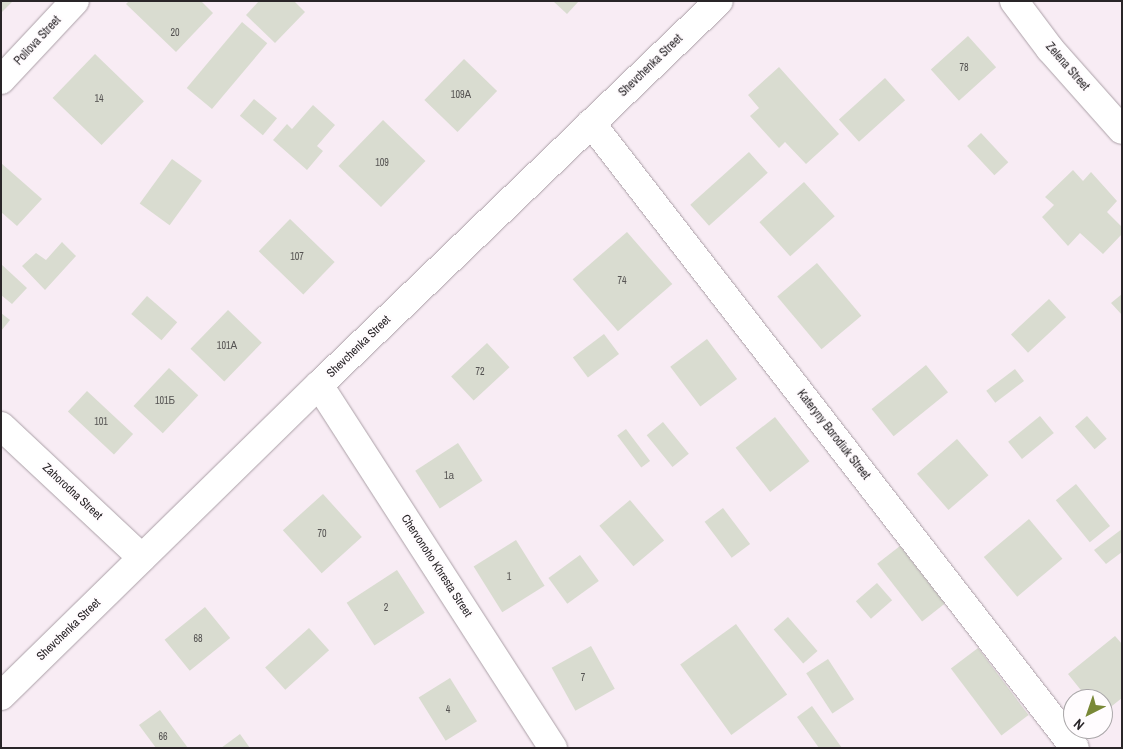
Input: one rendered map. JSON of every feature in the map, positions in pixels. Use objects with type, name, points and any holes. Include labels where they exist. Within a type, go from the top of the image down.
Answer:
[{"type":"street","name":"Poliova Street","points":[[1,80],[75,1]]},
{"type":"street","name":"Shevchenka Street","points":[[1,696],[319,385],[719,1]]},
{"type":"street","name":"Zelena Street","points":[[1014,1],[1050,49],[1122,130]]},
{"type":"street","name":"Kateryny Borodiuk Street","points":[[591,123],[1075,748]]},
{"type":"street","name":"Chervonoho Khresta Street","points":[[319,385],[553,748]]},
{"type":"street","name":"Zahorodna Street","points":[[1,426],[142,558]]},
{"type":"building","points":[[1,1],[13,1],[1,13]]},
{"type":"building","points":[[129,1],[201,1],[213,13],[176,52],[126,4]]},
{"type":"building","points":[[259,1],[294,1],[305,12],[275,43],[246,15]]},
{"type":"building","points":[[553,1],[579,1],[567,14]]},
{"type":"building","points":[[242,22],[267,43],[212,109],[187,88]]},
{"type":"building","points":[[968,36],[996,67],[959,101],[931,69]]},
{"type":"building","points":[[95,54],[144,101],[102,145],[53,98]]},
{"type":"building","points":[[464,59],[497,91],[457,132],[424,100]]},
{"type":"building","points":[[779,67],[839,134],[806,164],[785,142],[779,148],[750,116],[759,108],[748,95]]},
{"type":"building","points":[[885,78],[905,100],[859,142],[839,119]]},
{"type":"building","points":[[254,99],[277,118],[263,135],[240,116]]},
{"type":"building","points":[[313,105],[335,125],[317,146],[323,151],[307,170],[273,140],[287,124],[292,129]]},
{"type":"building","points":[[383,120],[425,161],[381,207],[339,166]]},
{"type":"building","points":[[981,133],[1008,162],[994,175],[967,146]]},
{"type":"building","points":[[749,152],[768,173],[709,226],[690,205]]},
{"type":"building","points":[[172,159],[202,181],[170,225],[140,203]]},
{"type":"building","points":[[1,163],[42,199],[17,226],[1,212]]},
{"type":"building","points":[[1073,170],[1083,181],[1091,172],[1117,201],[1107,212],[1122,227],[1122,234],[1103,254],[1080,233],[1068,246],[1042,217],[1054,205],[1045,197]]},
{"type":"building","points":[[804,182],[835,216],[790,256],[759,222]]},
{"type":"building","points":[[290,219],[335,262],[303,294],[259,251]]},
{"type":"building","points":[[627,232],[672,284],[618,331],[573,279]]},
{"type":"building","points":[[62,242],[76,256],[45,290],[22,266],[36,253],[46,260]]},
{"type":"building","points":[[817,263],[861,316],[822,349],[777,296]]},
{"type":"building","points":[[1,264],[27,288],[12,304],[1,295]]},
{"type":"building","points":[[1122,294],[1122,315],[1111,303]]},
{"type":"building","points":[[147,296],[177,322],[161,340],[131,314]]},
{"type":"building","points":[[1049,299],[1066,317],[1028,353],[1011,334]]},
{"type":"building","points":[[228,310],[262,343],[224,381],[190,349]]},
{"type":"building","points":[[1,313],[10,320],[1,331]]},
{"type":"building","points":[[604,334],[619,354],[588,377],[573,357]]},
{"type":"building","points":[[707,339],[737,379],[700,407],[670,367]]},
{"type":"building","points":[[487,343],[510,367],[474,401],[451,376]]},
{"type":"building","points":[[926,365],[948,392],[894,436],[872,409]]},
{"type":"building","points":[[169,368],[198,395],[163,433],[134,406]]},
{"type":"building","points":[[1015,369],[1024,381],[995,403],[986,391]]},
{"type":"building","points":[[87,391],[133,434],[114,454],[68,411]]},
{"type":"building","points":[[1040,416],[1054,433],[1022,459],[1008,442]]},
{"type":"building","points":[[1087,416],[1107,439],[1095,449],[1075,426]]},
{"type":"building","points":[[775,417],[809,461],[770,492],[736,448]]},
{"type":"building","points":[[663,422],[689,454],[672,467],[647,435]]},
{"type":"building","points":[[626,429],[650,461],[641,468],[617,436]]},
{"type":"building","points":[[957,439],[988,475],[948,510],[917,474]]},
{"type":"building","points":[[458,443],[483,481],[440,509],[415,471]]},
{"type":"building","points":[[1076,484],[1110,526],[1090,542],[1056,500]]},
{"type":"building","points":[[323,494],[362,537],[322,573],[283,530]]},
{"type":"building","points":[[630,500],[664,541],[633,566],[599,526]]},
{"type":"building","points":[[723,508],[750,544],[732,558],[705,522]]},
{"type":"building","points":[[1029,519],[1062,559],[1017,597],[984,557]]},
{"type":"building","points":[[1122,529],[1122,552],[1106,564],[1094,550]]},
{"type":"building","points":[[516,540],[545,586],[502,612],[474,566]]},
{"type":"building","points":[[900,546],[945,604],[922,621],[877,564]]},
{"type":"building","points":[[580,555],[599,581],[567,604],[548,578]]},
{"type":"building","points":[[397,570],[425,613],[374,645],[347,603]]},
{"type":"building","points":[[877,583],[892,600],[871,619],[856,601]]},
{"type":"building","points":[[205,607],[230,638],[190,671],[165,640]]},
{"type":"building","points":[[788,617],[818,651],[803,663],[774,629]]},
{"type":"building","points":[[736,624],[787,694],[731,735],[680,665]]},
{"type":"building","points":[[309,628],[329,650],[285,690],[265,667]]},
{"type":"building","points":[[1115,636],[1122,644],[1122,698],[1113,705],[1113,689],[1080,689],[1068,674]]},
{"type":"building","points":[[591,646],[615,689],[575,711],[552,668]]},
{"type":"building","points":[[978,648],[1029,715],[1001,736],[951,668]]},
{"type":"building","points":[[828,659],[854,699],[832,713],[806,673]]},
{"type":"building","points":[[450,678],[477,721],[446,741],[419,698]]},
{"type":"building","points":[[812,706],[842,748],[819,748],[797,717]]},
{"type":"building","points":[[160,710],[188,748],[156,748],[139,725]]},
{"type":"building","points":[[240,734],[250,748],[221,748]]}]
